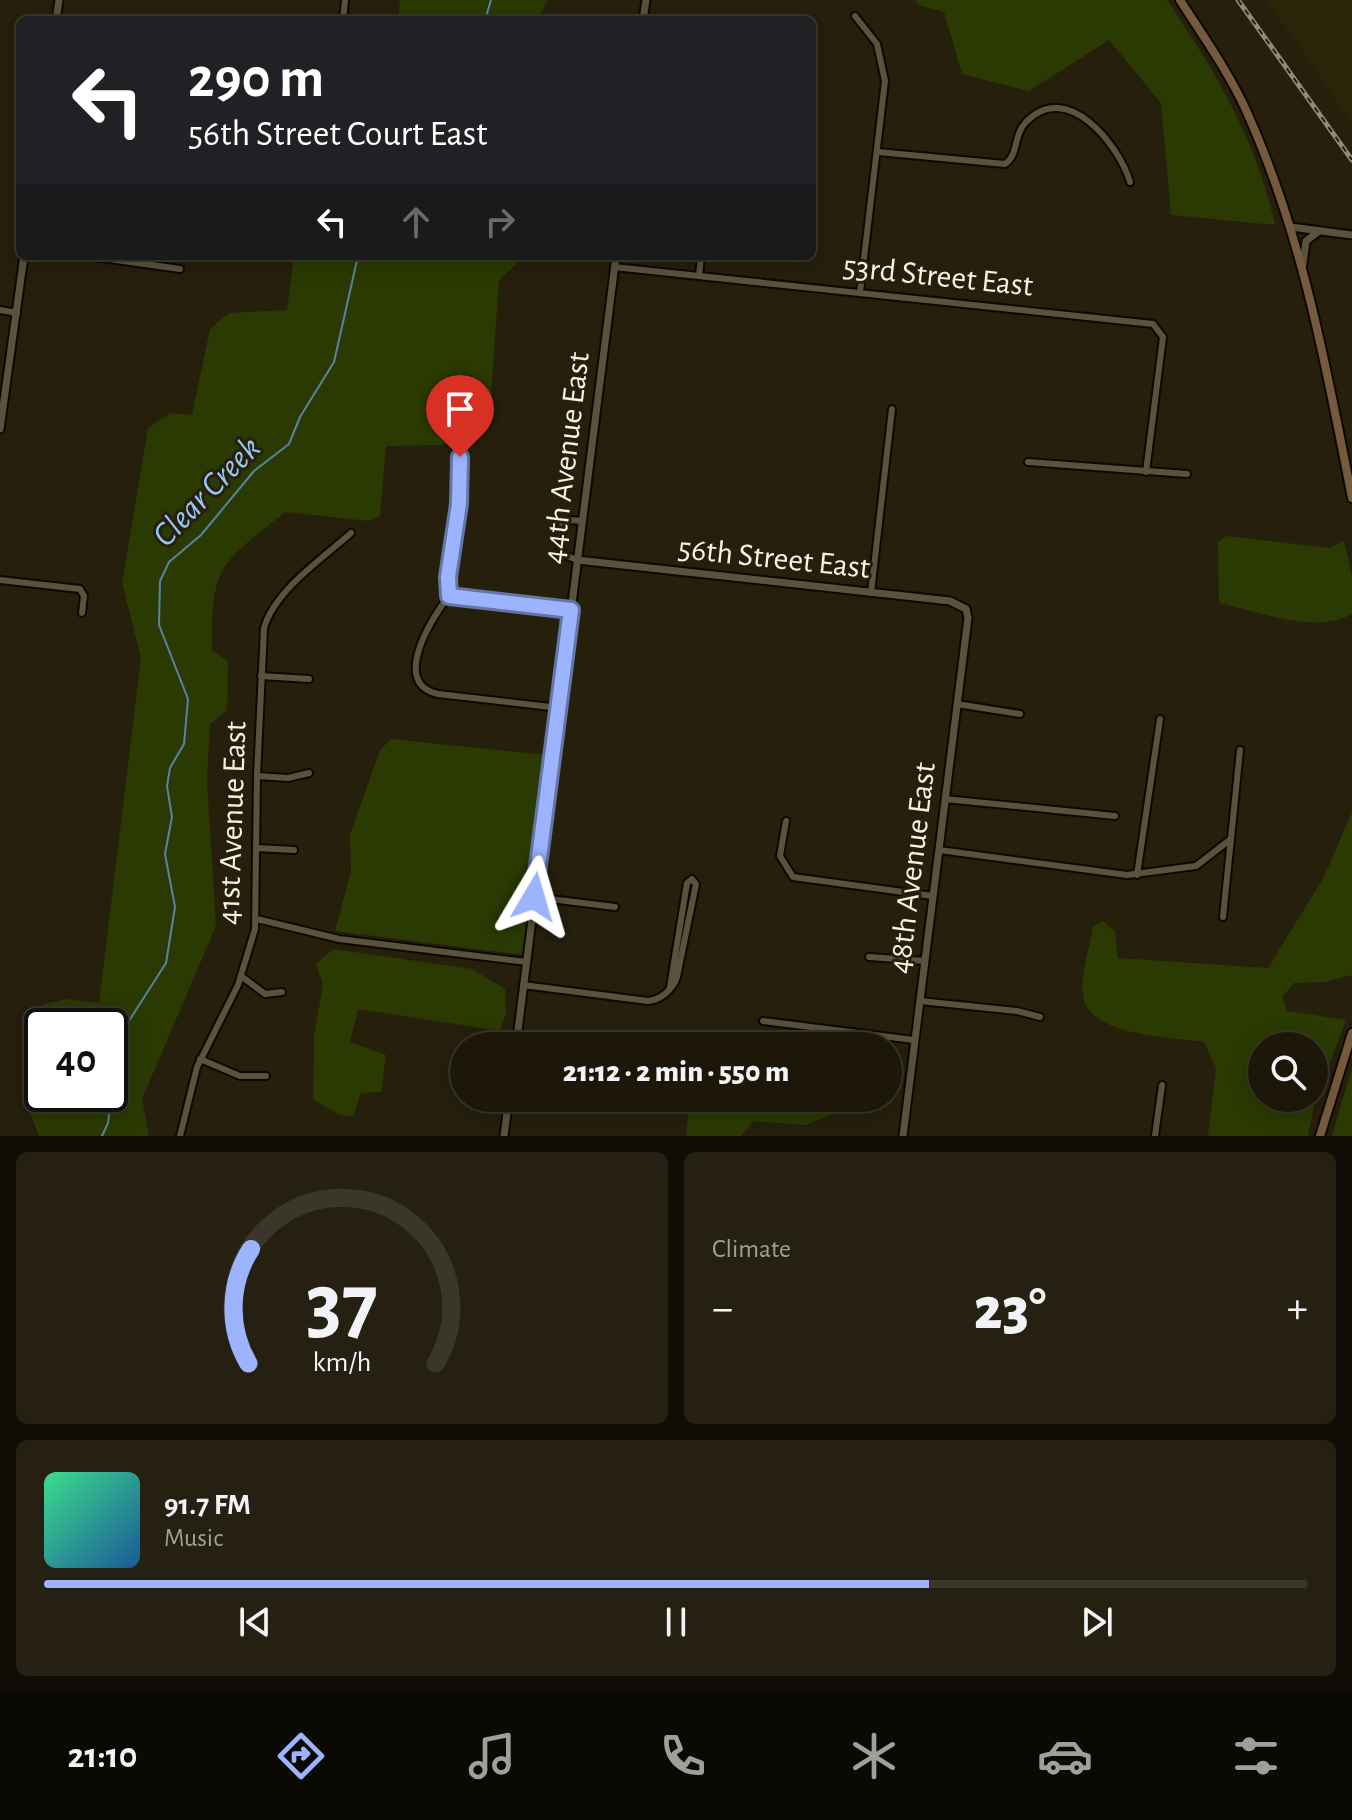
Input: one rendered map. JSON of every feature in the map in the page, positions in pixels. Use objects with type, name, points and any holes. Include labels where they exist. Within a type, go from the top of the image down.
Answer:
[{"type":"main road","points":[[1180,0],[1241,101],[1291,227],[1303,264],[1352,498]]},
{"type":"main road","points":[[1320,1136],[1352,1033]]},
{"type":"street","points":[[855,16],[872,34],[882,60],[885,81],[860,292]]},
{"type":"street","points":[[878,152],[1005,164],[1013,157],[1017,134],[1027,120],[1041,111],[1058,109],[1082,116],[1105,135],[1124,162],[1130,182]]},
{"type":"street","points":[[1291,227],[1352,235]]},
{"type":"street","points":[[1303,264],[1306,241],[1323,231]]},
{"type":"street","points":[[0,429],[24,260]]},
{"type":"street","points":[[116,260],[180,269]]},
{"type":"street","name":"44th Avenue East","points":[[518,1032],[615,260]]},
{"type":"street","points":[[699,276],[701,260]]},
{"type":"street","name":"53rd Street East","points":[[614,267],[1153,324],[1160,329],[1163,337],[1146,472]]},
{"type":"street","points":[[0,310],[17,313]]},
{"type":"street","points":[[871,593],[892,409]]},
{"type":"street","points":[[460,457],[459,504],[448,577],[449,596],[435,613],[421,643],[417,674],[421,686],[438,694],[559,708]]},
{"type":"street","points":[[1028,462],[1187,474]]},
{"type":"street","points":[[577,560],[560,553],[562,525],[570,520],[582,521]]},
{"type":"street","name":"41st Avenue East","points":[[180,1136],[182,1115],[200,1059],[241,976],[257,919],[257,776],[264,628],[270,611],[351,533]]},
{"type":"street","name":"56th Street East","points":[[577,560],[950,601],[964,607]]},
{"type":"street","points":[[0,580],[80,589],[84,596],[82,613]]},
{"type":"street","points":[[449,596],[571,610]]},
{"type":"street","name":"48th Avenue East","points":[[903,1136],[968,618],[964,607]]},
{"type":"street","points":[[261,676],[309,679]]},
{"type":"street","points":[[957,704],[1020,714]]},
{"type":"street","points":[[1137,875],[1160,719]]},
{"type":"street","points":[[1223,917],[1240,750]]},
{"type":"street","points":[[257,776],[288,778],[309,773]]},
{"type":"street","points":[[945,799],[1115,816]]},
{"type":"street","points":[[786,821],[780,856],[793,877],[933,896]]},
{"type":"street","points":[[939,850],[1114,875],[1137,875],[1196,866],[1231,839]]},
{"type":"street","points":[[256,848],[294,850]]},
{"type":"street","points":[[523,985],[648,1001],[659,998],[670,987],[679,970],[696,884],[692,879],[687,883],[670,987]]},
{"type":"street","points":[[534,897],[615,907]]},
{"type":"street","points":[[257,919],[339,939],[527,962]]},
{"type":"street","points":[[869,957],[925,961]]},
{"type":"street","points":[[241,976],[265,994],[282,992]]},
{"type":"street","points":[[920,1001],[1017,1011],[1040,1017]]},
{"type":"street","points":[[763,1021],[914,1040]]},
{"type":"street","points":[[200,1059],[240,1076],[266,1076]]},
{"type":"street","points":[[1155,1136],[1162,1085]]},
{"type":"street","points":[[504,1136],[507,1112]]},
{"type":"shaded area","points":[[1267,0],[1352,0],[1352,124]]},
{"type":"green space","points":[[400,0],[547,0],[541,16],[398,16]]},
{"type":"green space","points":[[916,0],[1167,0],[1232,107],[1257,163],[1275,225],[1171,215],[1161,103],[1109,40],[1029,91],[962,74],[944,12],[918,5]]},
{"type":"green space","points":[[293,260],[521,260],[499,280],[491,394],[461,402],[456,437],[442,445],[386,446],[380,516],[369,521],[285,512],[246,543],[224,568],[214,599],[212,650],[228,662],[227,710],[210,724],[207,782],[216,926],[142,1099],[149,1136],[39,1136],[30,1112],[128,1112],[128,1008],[43,1008],[44,1004],[67,999],[99,1003],[141,658],[122,583],[148,428],[170,413],[192,415],[210,329],[229,313],[287,310]]},
{"type":"green space","points":[[1227,536],[1329,548],[1344,541],[1352,576],[1352,614],[1337,620],[1304,622],[1219,603],[1218,542]]},
{"type":"green space","points":[[391,739],[548,755],[523,955],[335,931],[351,871],[350,835],[380,750]]},
{"type":"green space","points":[[1352,812],[1352,975],[1325,982],[1294,983],[1282,997],[1287,1011],[1346,1020],[1328,1068],[1328,1032],[1248,1032],[1248,1112],[1313,1112],[1308,1136],[1208,1136],[1216,1068],[1204,1042],[1153,1036],[1115,1027],[1088,1009],[1083,995],[1093,927],[1103,921],[1115,932],[1118,958],[1268,968],[1324,877]]},
{"type":"green space","points":[[333,949],[472,969],[505,989],[506,1014],[500,1031],[358,1009],[350,1042],[386,1055],[381,1092],[361,1093],[353,1116],[339,1115],[313,1099],[314,1036],[323,985],[316,964]]},
{"type":"green space","points":[[1352,1068],[1352,1136],[1332,1136]]},
{"type":"green space","points":[[689,1112],[829,1112],[831,1115],[805,1125],[754,1121],[741,1136],[686,1136]]},
{"type":"waterway","name":"Clear Creek","points":[[486,16],[491,0]]},
{"type":"waterway","name":"Clear Creek","points":[[102,1136],[108,1123],[116,1062],[127,1024],[166,963],[175,907],[165,854],[172,817],[167,786],[170,768],[184,744],[188,699],[159,625],[160,581],[169,562],[201,535],[254,471],[289,444],[300,417],[334,362],[357,260]]},
{"type":"railway","points":[[1238,0],[1352,160]]},
{"type":"route","points":[[460,457],[459,504],[448,577],[449,596],[571,610],[534,897]]}]
